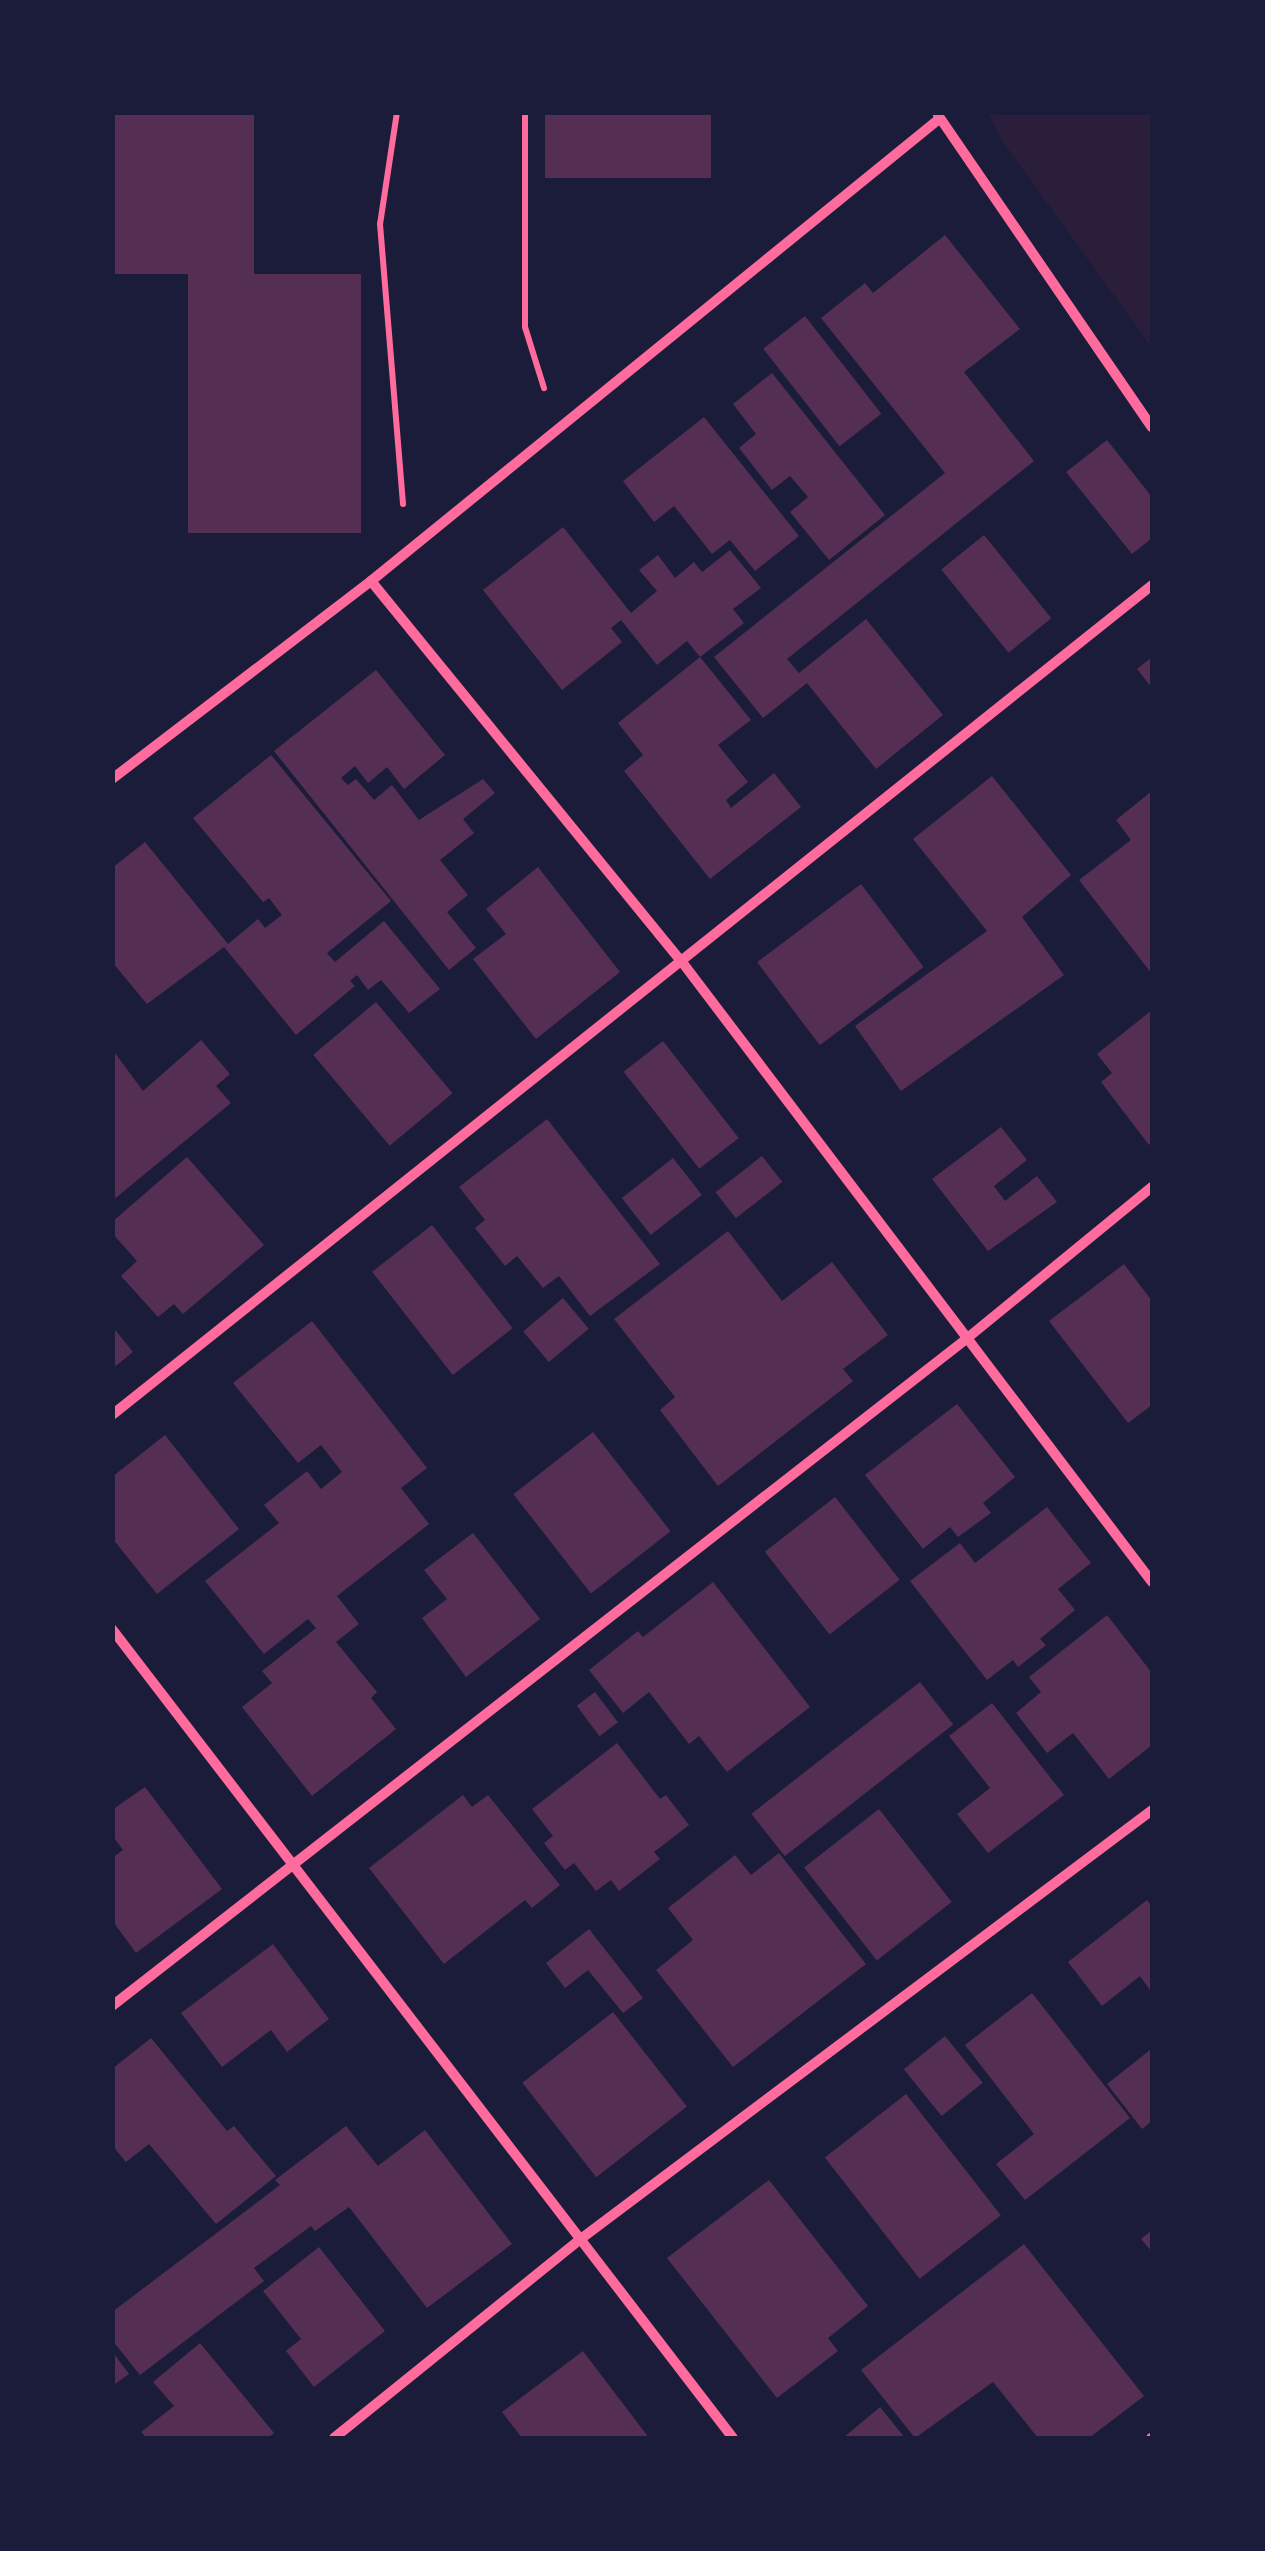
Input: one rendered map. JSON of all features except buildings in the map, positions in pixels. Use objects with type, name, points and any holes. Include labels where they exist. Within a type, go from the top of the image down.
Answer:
[{"type":"street","points":[[112,780],[372,581],[938,116],[1152,427]]},
{"type":"street","points":[[372,581],[680,958],[965,1340],[1152,1582]]},
{"type":"street","points":[[112,1414],[1152,585]]},
{"type":"street","points":[[112,2006],[965,1340],[1152,1188]]},
{"type":"street","points":[[112,1629],[732,2438]]},
{"type":"street","points":[[334,2438],[582,2238],[1152,1810]]},
{"type":"path","points":[[397,112],[380,224],[406,550]]},
{"type":"path","points":[[525,112],[525,328],[556,426]]},
{"type":"shaded area","points":[[989,113],[1152,113],[1152,348],[1000,138]]}]
